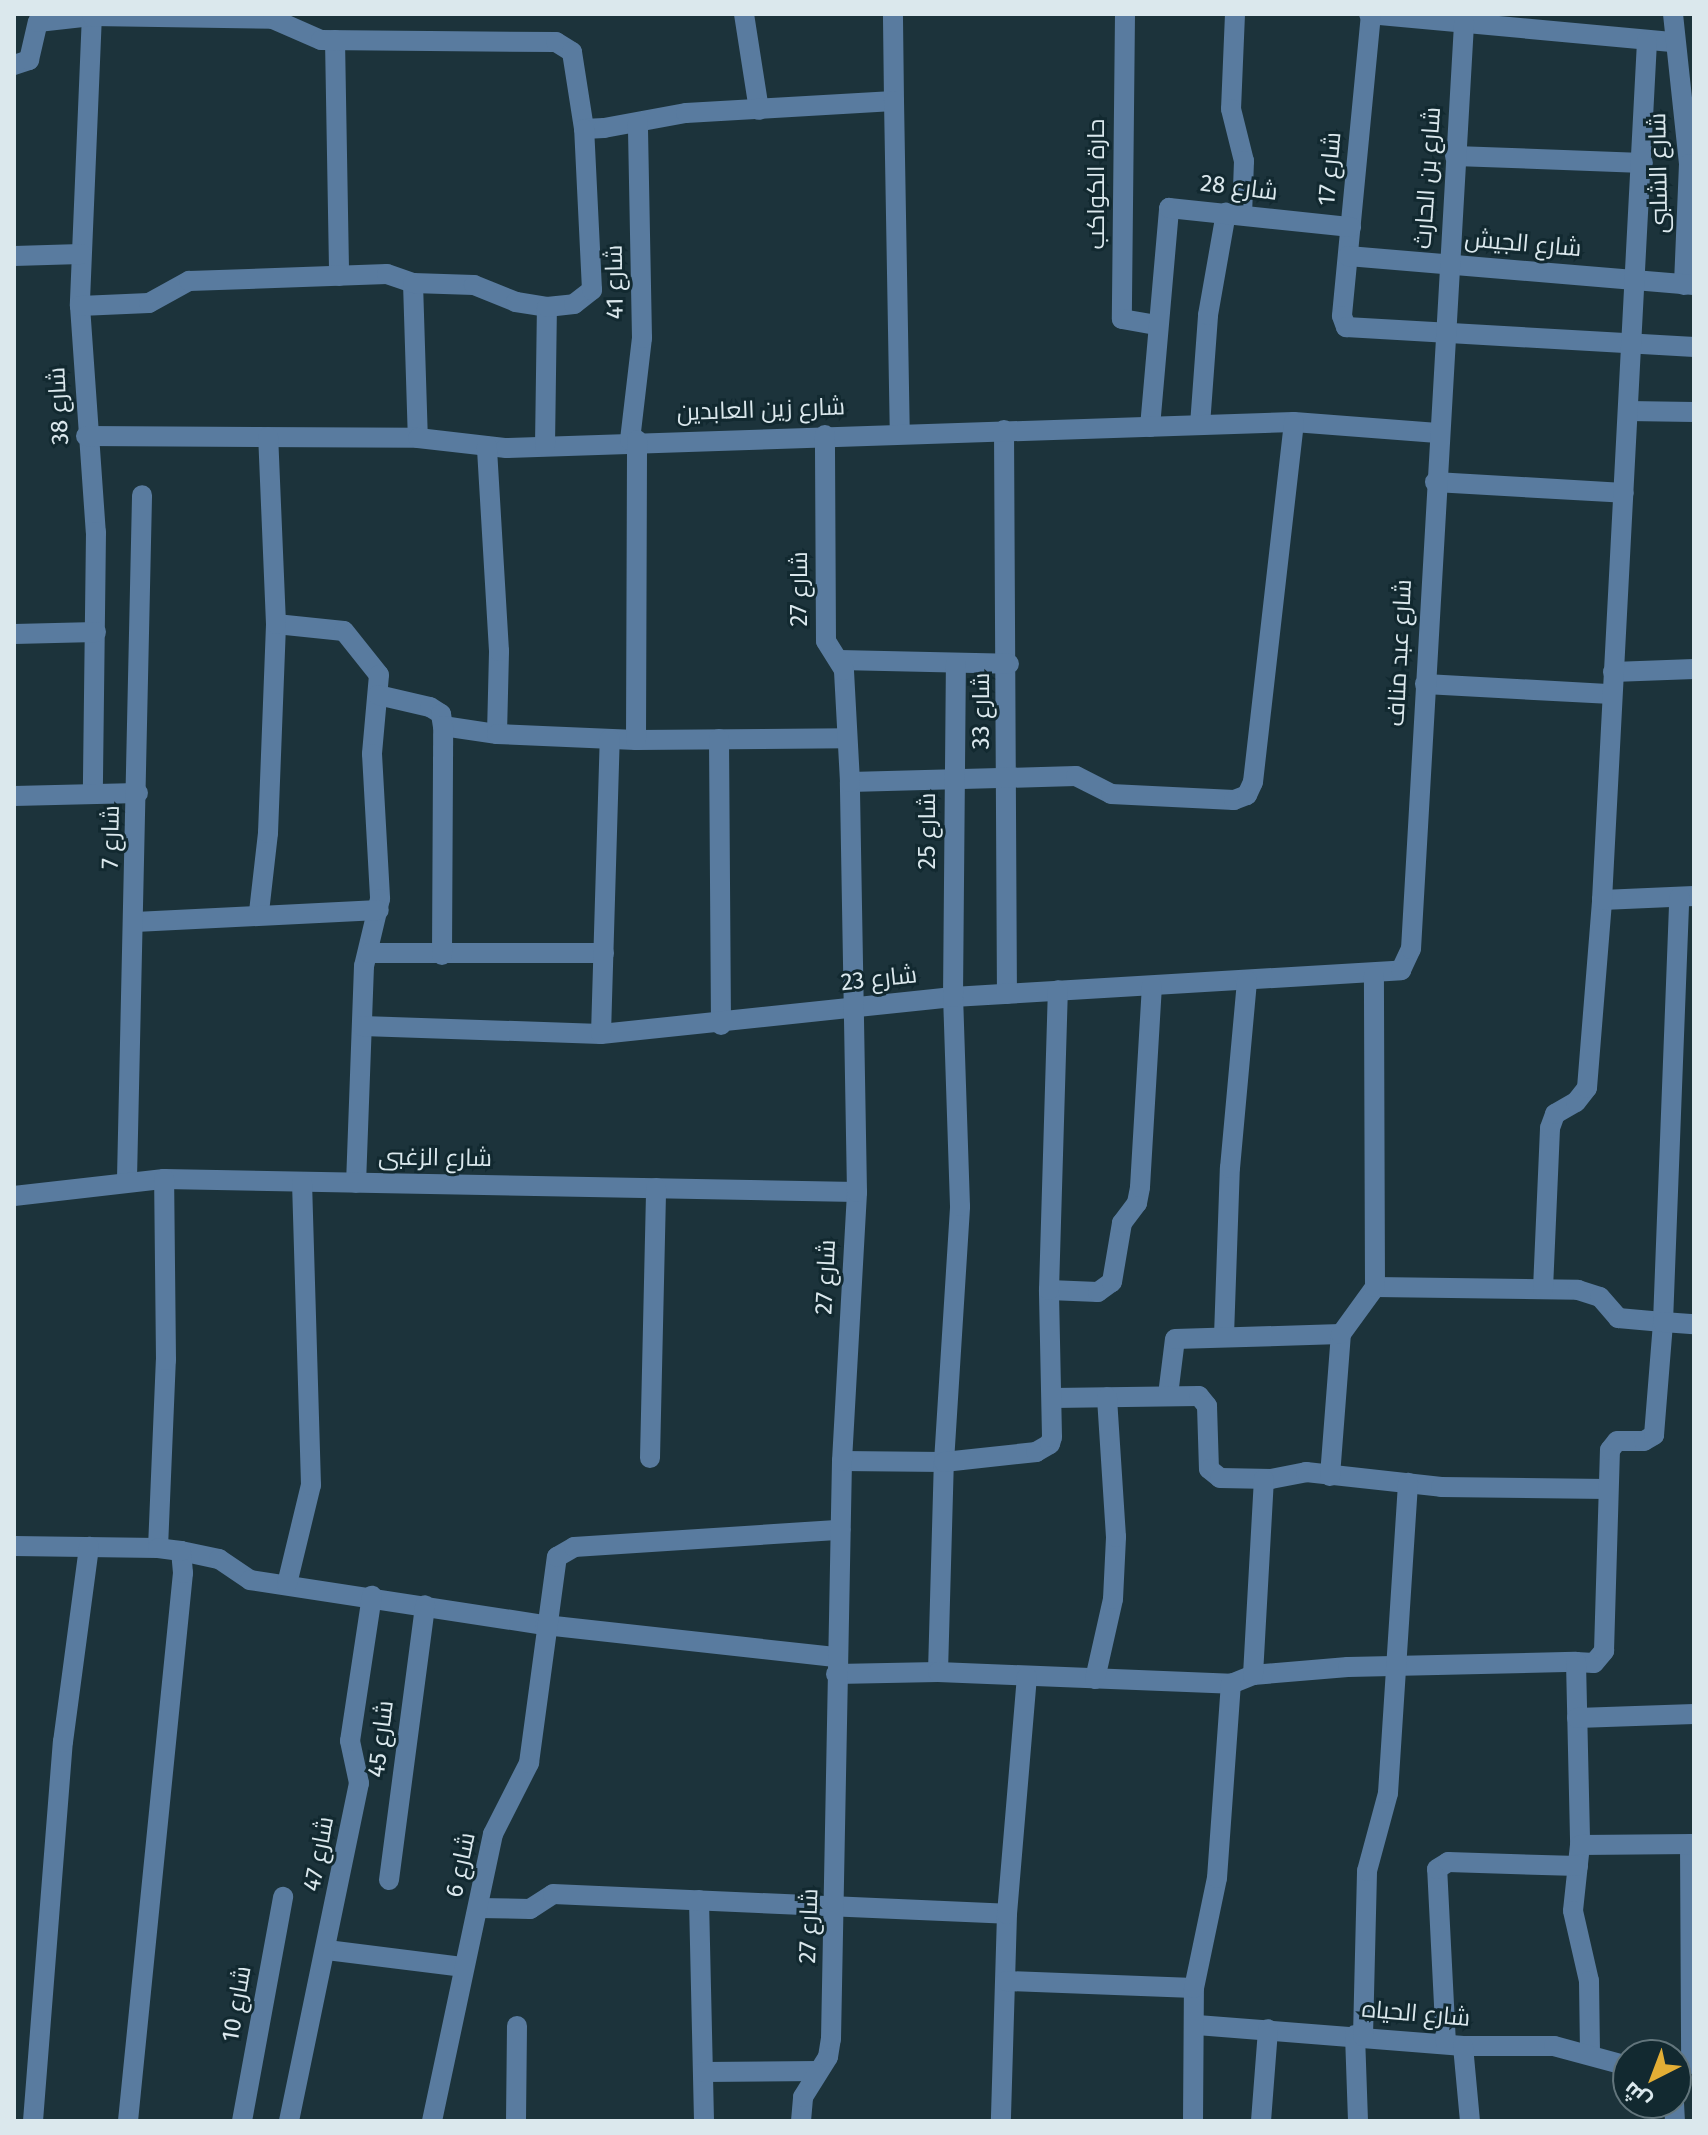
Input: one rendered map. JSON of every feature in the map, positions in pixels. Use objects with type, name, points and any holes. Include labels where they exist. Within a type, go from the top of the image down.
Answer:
[{"type":"street","points":[[744,14],[759,110]]},
{"type":"street","points":[[893,14],[900,432]]},
{"type":"street","name":"حارة الكواكب","points":[[1125,14],[1122,319],[1155,325]]},
{"type":"street","points":[[1200,425],[1208,315],[1244,161],[1231,109],[1235,14]]},
{"type":"street","points":[[1370,14],[1440,17],[1464,23],[1672,42]]},
{"type":"street","name":"شارع 17","points":[[1370,14],[1342,316],[1346,327],[1443,336]]},
{"type":"street","name":"شارع الشلبى","points":[[1673,14],[1672,42],[1689,101],[1689,285]]},
{"type":"street","points":[[14,65],[29,60],[38,22],[92,15],[294,19],[308,37],[564,43],[572,52],[584,129],[592,290],[574,304],[547,307],[516,302],[474,285],[413,283],[387,274],[189,281],[149,303],[80,306]]},
{"type":"street","name":"شارع 38","points":[[92,15],[80,306],[86,436],[96,532],[93,794]]},
{"type":"street","name":"شارع بن الحارث","points":[[1443,336],[1464,23]]},
{"type":"street","points":[[335,40],[339,276]]},
{"type":"street","points":[[1543,1289],[1550,1128],[1555,1114],[1576,1102],[1587,1088],[1602,900],[1647,41]]},
{"type":"street","points":[[584,129],[638,123],[686,113],[894,101]]},
{"type":"street","points":[[1645,102],[1689,101]]},
{"type":"street","name":"شارع 41","points":[[636,740],[633,440],[642,338],[638,123]]},
{"type":"street","points":[[1455,156],[1643,163]]},
{"type":"street","name":"شارع 28","points":[[1155,325],[1169,208],[1351,227]]},
{"type":"street","points":[[14,256],[81,254]]},
{"type":"street","name":"شارع الجيش","points":[[1348,256],[1689,285]]},
{"type":"street","points":[[413,283],[418,438]]},
{"type":"street","points":[[545,446],[547,307]]},
{"type":"street","points":[[1150,427],[1155,325]]},
{"type":"street","points":[[1443,336],[1694,347]]},
{"type":"street","name":"شارع عبد مناف","points":[[1401,970],[1411,949],[1443,336]]},
{"type":"street","points":[[1628,411],[1694,412]]},
{"type":"street","points":[[850,782],[1076,776],[1111,794],[1234,800],[1251,791],[1294,422]]},
{"type":"street","name":"شارع زين العابدين","points":[[86,436],[418,438],[487,446],[545,446],[633,440],[1294,422],[1438,433]]},
{"type":"street","name":"شارع 33","points":[[1004,430],[1009,664],[1007,994]]},
{"type":"street","name":"شارع 27","points":[[801,2121],[803,2097],[830,2048],[836,1904],[842,1461],[857,1192],[850,782],[839,660],[826,641],[825,435]]},
{"type":"street","points":[[259,912],[268,833],[276,624],[268,437]]},
{"type":"street","points":[[487,446],[499,651],[497,734]]},
{"type":"street","points":[[1435,482],[1624,493]]},
{"type":"street","name":"شارع 7","points":[[127,1179],[138,793],[142,495]]},
{"type":"street","points":[[276,624],[344,631],[379,675],[372,754],[380,828],[379,910],[369,953],[362,1026],[356,1183]]},
{"type":"street","points":[[14,634],[96,632]]},
{"type":"street","points":[[839,660],[1009,664]]},
{"type":"street","name":"شارع 25","points":[[938,1672],[944,1462],[960,1206],[953,997],[956,664]]},
{"type":"street","points":[[1613,672],[1694,669]]},
{"type":"street","points":[[1425,684],[1612,694]]},
{"type":"street","points":[[378,695],[430,707],[441,714],[442,955]]},
{"type":"street","points":[[443,726],[497,734],[636,740],[847,738]]},
{"type":"street","points":[[601,1034],[610,739]]},
{"type":"street","points":[[719,739],[721,1025]]},
{"type":"street","points":[[14,796],[138,793]]},
{"type":"street","points":[[14,1546],[181,1551],[219,1559],[250,1580],[837,1666],[1231,1684],[1253,1675],[1393,1666],[1594,1663],[1604,1651],[1608,1489],[1613,1444],[1650,1440],[1657,1430],[1686,896],[1602,900]]},
{"type":"street","points":[[135,922],[259,912],[379,910]]},
{"type":"street","points":[[369,953],[604,953]]},
{"type":"street","name":"شارع 23","points":[[362,1026],[601,1034],[721,1025],[953,997],[1374,976],[1401,970]]},
{"type":"street","points":[[1330,1476],[1341,1334],[1375,1287],[1374,976]]},
{"type":"street","points":[[1224,1336],[1230,1168],[1247,981]]},
{"type":"street","points":[[1049,1290],[1098,1292],[1112,1282],[1122,1223],[1137,1203],[1140,1187],[1152,986]]},
{"type":"street","points":[[842,1461],[944,1462],[1044,1450],[1052,1437],[1049,1290],[1058,990]]},
{"type":"street","name":"شارع الزغبى","points":[[14,1196],[127,1179],[857,1192]]},
{"type":"street","points":[[158,1548],[166,1360],[164,1179]]},
{"type":"street","points":[[287,1584],[311,1485],[302,1182]]},
{"type":"street","points":[[650,1458],[656,1188]]},
{"type":"street","points":[[1375,1287],[1587,1291],[1618,1318],[1694,1324]]},
{"type":"street","points":[[1168,1395],[1172,1341],[1224,1336],[1341,1334]]},
{"type":"street","points":[[1053,1398],[1193,1394],[1204,1401],[1212,1475],[1264,1479],[1306,1472],[1408,1483],[1608,1489]]},
{"type":"street","points":[[1095,1679],[1113,1599],[1116,1537],[1107,1397]]},
{"type":"street","points":[[1253,1675],[1264,1479]]},
{"type":"street","points":[[1358,2121],[1367,1871],[1388,1793],[1393,1666],[1408,1483]]},
{"type":"street","name":"شارع 6","points":[[432,2121],[497,1822],[529,1763],[555,1564],[569,1548],[840,1530]]},
{"type":"street","points":[[33,2121],[63,1742],[89,1547]]},
{"type":"street","points":[[128,2121],[182,1595],[181,1551]]},
{"type":"street","name":"شارع 47","points":[[289,2121],[327,1950],[359,1783],[350,1741],[372,1596]]},
{"type":"street","name":"شارع 45","points":[[389,1880],[425,1605]]},
{"type":"street","points":[[1576,1662],[1580,1845],[1575,1930],[1589,1981],[1590,2053]]},
{"type":"street","points":[[1001,2121],[1007,1914],[1027,1677]]},
{"type":"street","points":[[1193,2121],[1197,2025],[1194,1988],[1217,1878],[1231,1684]]},
{"type":"street","points":[[1577,1718],[1694,1714]]},
{"type":"street","points":[[1580,1845],[1692,1844],[1688,2039]]},
{"type":"street","points":[[1470,2121],[1455,2045],[1437,1869],[1448,1862],[1578,1866]]},
{"type":"street","points":[[478,1908],[516,1911],[553,1894],[836,1904],[1007,1914]]},
{"type":"street","name":"شارع 10","points":[[242,2121],[283,1897]]},
{"type":"street","points":[[699,1900],[704,2121]]},
{"type":"street","points":[[327,1950],[464,1967]]},
{"type":"street","points":[[1006,1981],[1194,1988]]},
{"type":"street","name":"شارع الحياه","points":[[1197,2025],[1359,2035],[1455,2045],[1554,2046],[1612,2061]]},
{"type":"street","points":[[516,2121],[517,2026]]},
{"type":"street","points":[[1261,2121],[1268,2029]]},
{"type":"street","points":[[703,2072],[818,2071]]}]
